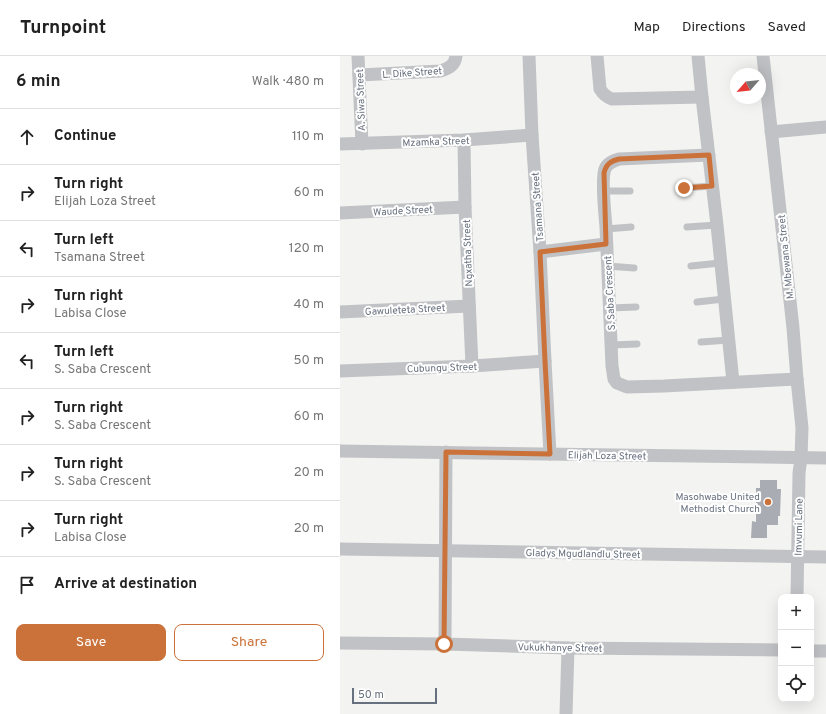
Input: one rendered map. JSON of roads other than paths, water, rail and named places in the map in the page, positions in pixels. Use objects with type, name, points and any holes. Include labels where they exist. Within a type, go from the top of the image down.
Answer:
[{"type":"street","name":"A. Siwa Street","points":[[358,56],[362,144]]},
{"type":"street","name":"L. Dike Street","points":[[359,75],[441,71],[451,67],[456,60],[456,56]]},
{"type":"street","name":"Tsamana Street","points":[[529,56],[550,454]]},
{"type":"street","points":[[597,56],[600,89],[603,94],[612,99],[702,97]]},
{"type":"street","points":[[698,56],[733,382]]},
{"type":"street","name":"M. Mbewana Street","points":[[763,56],[793,328],[802,428],[801,458]]},
{"type":"street","points":[[771,132],[826,127]]},
{"type":"street","name":"Mzamka Street","points":[[340,144],[464,140],[532,135]]},
{"type":"street","name":"Ngxatha Street","points":[[464,140],[465,208],[472,366]]},
{"type":"street","name":"S. Saba Crescent","points":[[709,155],[619,159],[612,161],[605,168],[604,191],[606,244],[612,366],[614,379],[617,383],[627,387],[797,379]]},
{"type":"street","name":"Waude Street","points":[[340,213],[465,208]]},
{"type":"street","points":[[540,252],[606,244]]},
{"type":"street","name":"Gawuleteta Street","points":[[340,312],[469,306]]},
{"type":"street","name":"Cubungu Street","points":[[340,371],[472,366],[545,361]]},
{"type":"street","name":"Elijah Loza Street","points":[[340,451],[826,458]]},
{"type":"street","points":[[444,644],[446,452]]},
{"type":"street","name":"Imvumi Lane","points":[[797,594],[799,473],[801,458]]},
{"type":"street","name":"Gladys Mgudlandlu Street","points":[[340,549],[826,557]]},
{"type":"street","name":"Vukukhanye Street","points":[[340,642],[568,648],[778,650]]},
{"type":"street","points":[[566,714],[568,648]]},
{"type":"street","points":[[814,651],[826,651]]},
{"type":"lane","points":[[684,188],[712,186]]},
{"type":"lane","points":[[604,191],[630,191]]},
{"type":"lane","points":[[687,227],[717,225]]},
{"type":"lane","points":[[606,229],[631,227]]},
{"type":"lane","points":[[692,266],[720,263]]},
{"type":"lane","points":[[607,266],[634,268]]},
{"type":"lane","points":[[697,302],[724,299]]},
{"type":"lane","points":[[610,308],[636,308]]},
{"type":"lane","points":[[701,342],[729,340]]},
{"type":"lane","points":[[611,346],[637,344]]},
{"type":"place","name":"Masohwabe United Methodist Church","points":[[768,502]]}]
